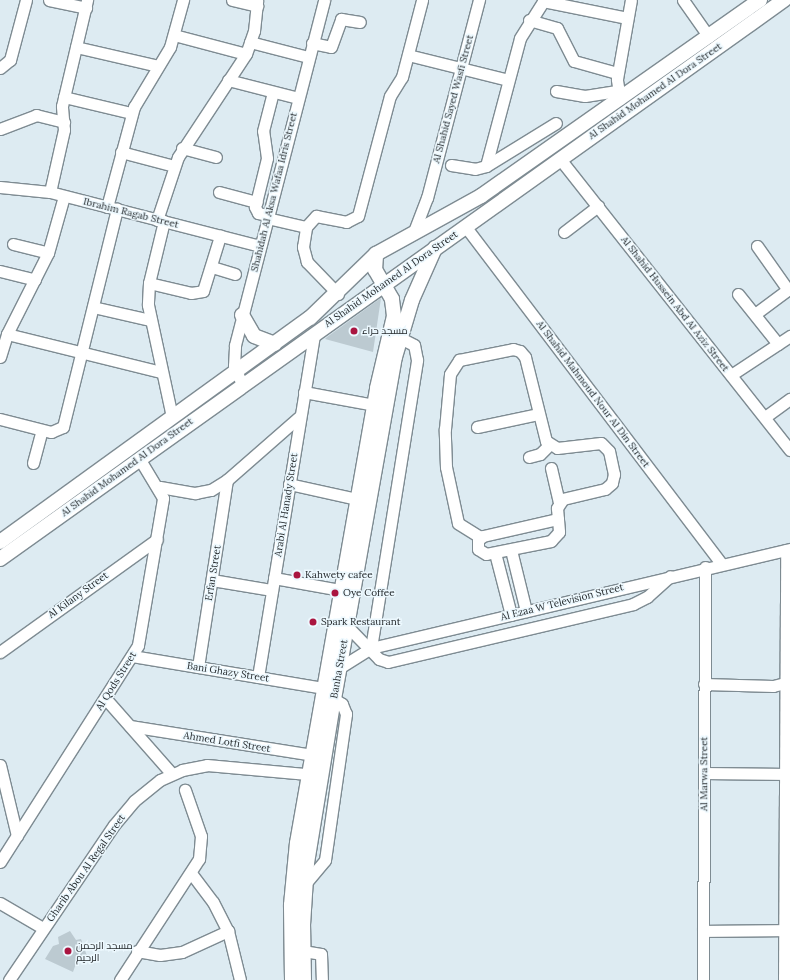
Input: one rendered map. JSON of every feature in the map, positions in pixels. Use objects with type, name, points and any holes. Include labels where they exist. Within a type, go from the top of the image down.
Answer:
[{"type":"main road","name":"Al Shahid Mohamed Al Dora Street","points":[[0,542],[172,417],[314,334],[560,159],[760,0]]},
{"type":"main road","name":"Al Shahid Mohamed Al Dora Street","points":[[0,559],[139,458],[239,378],[275,344],[338,294],[376,254],[443,220],[481,196],[619,95],[784,0]]},
{"type":"main road","points":[[481,196],[490,208]]},
{"type":"main road","name":"Banha Street","points":[[318,756],[334,699],[400,338],[436,247]]},
{"type":"main road","name":"Banha Street","points":[[292,980],[292,884],[315,775],[324,688],[357,499],[374,405],[394,316],[392,299],[375,270],[376,254]]},
{"type":"main road","points":[[242,315],[254,336],[275,344]]},
{"type":"main road","name":"Banha Street","points":[[304,980],[303,951],[305,884],[315,775]]},
{"type":"street","points":[[0,68],[10,60],[26,0]]},
{"type":"street","points":[[49,0],[86,4],[64,97],[64,122],[50,192]]},
{"type":"street","points":[[0,419],[54,432],[63,427],[93,306],[121,152],[131,113],[174,35],[183,0]]},
{"type":"street","points":[[172,417],[150,320],[149,283],[161,220],[174,166],[182,148],[246,54],[250,42],[257,3],[232,0]]},
{"type":"street","name":"Shahidah Al Aksa Wafaa Idris Street","points":[[239,378],[234,352],[242,315],[324,0]]},
{"type":"street","points":[[338,294],[307,262],[303,247],[306,227],[316,216],[346,222],[358,216],[390,96],[402,77],[422,0]]},
{"type":"street","name":"Al Shahid Sayed Wasfi Street","points":[[413,234],[427,198],[479,0]]},
{"type":"street","points":[[556,91],[585,96],[619,95],[617,73],[631,0]]},
{"type":"street","points":[[683,0],[704,46]]},
{"type":"street","points":[[486,166],[520,38],[529,20],[543,1],[627,18]]},
{"type":"street","points":[[312,43],[331,47],[341,19],[360,22]]},
{"type":"street","points":[[529,20],[557,28],[574,61],[617,73]]},
{"type":"street","points":[[174,35],[246,54]]},
{"type":"street","points":[[250,42],[308,57]]},
{"type":"street","points":[[76,47],[158,66]]},
{"type":"street","points":[[408,55],[508,80]]},
{"type":"street","points":[[228,80],[298,98]]},
{"type":"street","points":[[273,92],[263,132],[267,158],[256,202],[256,212],[267,217],[306,227]]},
{"type":"street","points":[[64,97],[131,113]]},
{"type":"street","points":[[0,129],[36,115],[64,122]]},
{"type":"street","points":[[451,165],[475,169],[486,166],[556,123]]},
{"type":"street","points":[[182,148],[216,157]]},
{"type":"street","points":[[121,152],[174,166]]},
{"type":"street","name":"Al Shahid Hussein Abd Al Aziz Street","points":[[560,159],[790,450]]},
{"type":"street","name":"Ibrahim Ragab Street","points":[[0,187],[50,192],[260,246]]},
{"type":"street","points":[[219,192],[256,202]]},
{"type":"street","points":[[0,356],[7,334],[48,253],[64,196]]},
{"type":"street","points":[[427,198],[434,213],[443,220]]},
{"type":"street","points":[[564,232],[598,206]]},
{"type":"street","name":"Al Shahid Mahmoud Nour Al Din Street","points":[[465,226],[721,563]]},
{"type":"street","points":[[149,283],[200,293],[206,287],[220,236]]},
{"type":"street","points":[[13,244],[48,253]]},
{"type":"street","points":[[754,314],[789,289],[757,246]]},
{"type":"street","points":[[212,267],[235,274]]},
{"type":"street","points":[[0,271],[34,280]]},
{"type":"street","points":[[738,294],[778,344]]},
{"type":"street","points":[[93,306],[150,320]]},
{"type":"street","points":[[7,334],[161,372]]},
{"type":"street","name":"Arabi Al Hanady Street","points":[[258,677],[314,334]]},
{"type":"street","points":[[731,375],[790,336]]},
{"type":"street","points":[[371,648],[417,360],[414,345],[400,338]]},
{"type":"street","points":[[549,445],[538,414],[525,357],[520,351],[513,349],[456,361],[450,374],[445,429],[446,467],[458,523],[480,537],[558,519]]},
{"type":"street","points":[[304,392],[374,405]]},
{"type":"street","points":[[765,417],[790,399]]},
{"type":"street","points":[[477,427],[538,414]]},
{"type":"street","points":[[160,487],[200,493],[228,480],[300,416]]},
{"type":"street","points":[[33,463],[42,430]]},
{"type":"street","points":[[549,445],[561,448],[602,443],[609,451],[614,474],[609,487],[568,497],[559,503]]},
{"type":"street","points":[[529,457],[540,454],[549,445]]},
{"type":"street","name":"Al Qods Street","points":[[0,862],[132,656],[141,633],[163,501],[160,487],[139,458]]},
{"type":"street","points":[[480,537],[477,546],[480,552],[495,553],[554,539],[559,532],[559,503],[552,468]]},
{"type":"street","name":"Erfan Street","points":[[198,667],[228,480]]},
{"type":"street","points":[[289,484],[357,499]]},
{"type":"street","name":"Al Kilany Street","points":[[0,652],[157,539]]},
{"type":"street","points":[[784,980],[787,930],[788,549]]},
{"type":"street","name":"Al Ezaa W Television Street","points":[[340,668],[371,648],[721,563],[788,549]]},
{"type":"street","points":[[511,550],[526,611]]},
{"type":"street","points":[[495,553],[511,615]]},
{"type":"street","name":"Al Marwa Street","points":[[703,980],[705,567]]},
{"type":"street","points":[[347,626],[371,648],[379,659],[388,662],[634,604],[647,597],[671,575]]},
{"type":"street","points":[[274,578],[341,590]]},
{"type":"street","points":[[212,580],[272,590]]},
{"type":"street","name":"Bani Ghazy Street","points":[[132,656],[324,688]]},
{"type":"street","points":[[704,684],[787,682]]},
{"type":"street","points":[[105,698],[172,774]]},
{"type":"street","points":[[305,884],[326,860],[346,714],[342,704],[334,699]]},
{"type":"street","name":"Ahmed Lotfi Street","points":[[130,726],[318,756]]},
{"type":"street","name":"Gharib Abou Al Regal Street","points":[[9,980],[43,928],[124,812],[146,789],[172,774],[220,765],[315,775]]},
{"type":"street","points":[[0,766],[17,836]]},
{"type":"street","points":[[704,773],[787,774]]},
{"type":"street","points":[[120,980],[137,951],[191,873],[202,844],[185,790]]},
{"type":"street","points":[[191,873],[213,902],[228,930],[240,980]]},
{"type":"street","points":[[0,903],[43,928]]},
{"type":"street","points":[[137,951],[160,955],[182,952],[228,930]]},
{"type":"street","points":[[703,931],[787,930]]},
{"type":"street","points":[[303,951],[321,954],[322,980]]},
{"type":"building","name":"مسجد حراء","points":[[381,298],[373,352],[325,339],[327,337]]},
{"type":"building","name":"مسجد الرحمن الرحيم","points":[[70,931],[76,940],[81,939],[87,956],[77,961],[73,972],[45,959],[53,946],[59,944],[58,937]]},
{"type":"place","name":"مسجد حراء","points":[[354,331]]},
{"type":"place","name":"Kahwety cafee","points":[[297,575]]},
{"type":"place","name":"Oye Coffee","points":[[335,593]]},
{"type":"place","name":"Spark Restaurant","points":[[313,622]]},
{"type":"place","name":"مسجد الرحمن الرحيم","points":[[68,951]]}]
